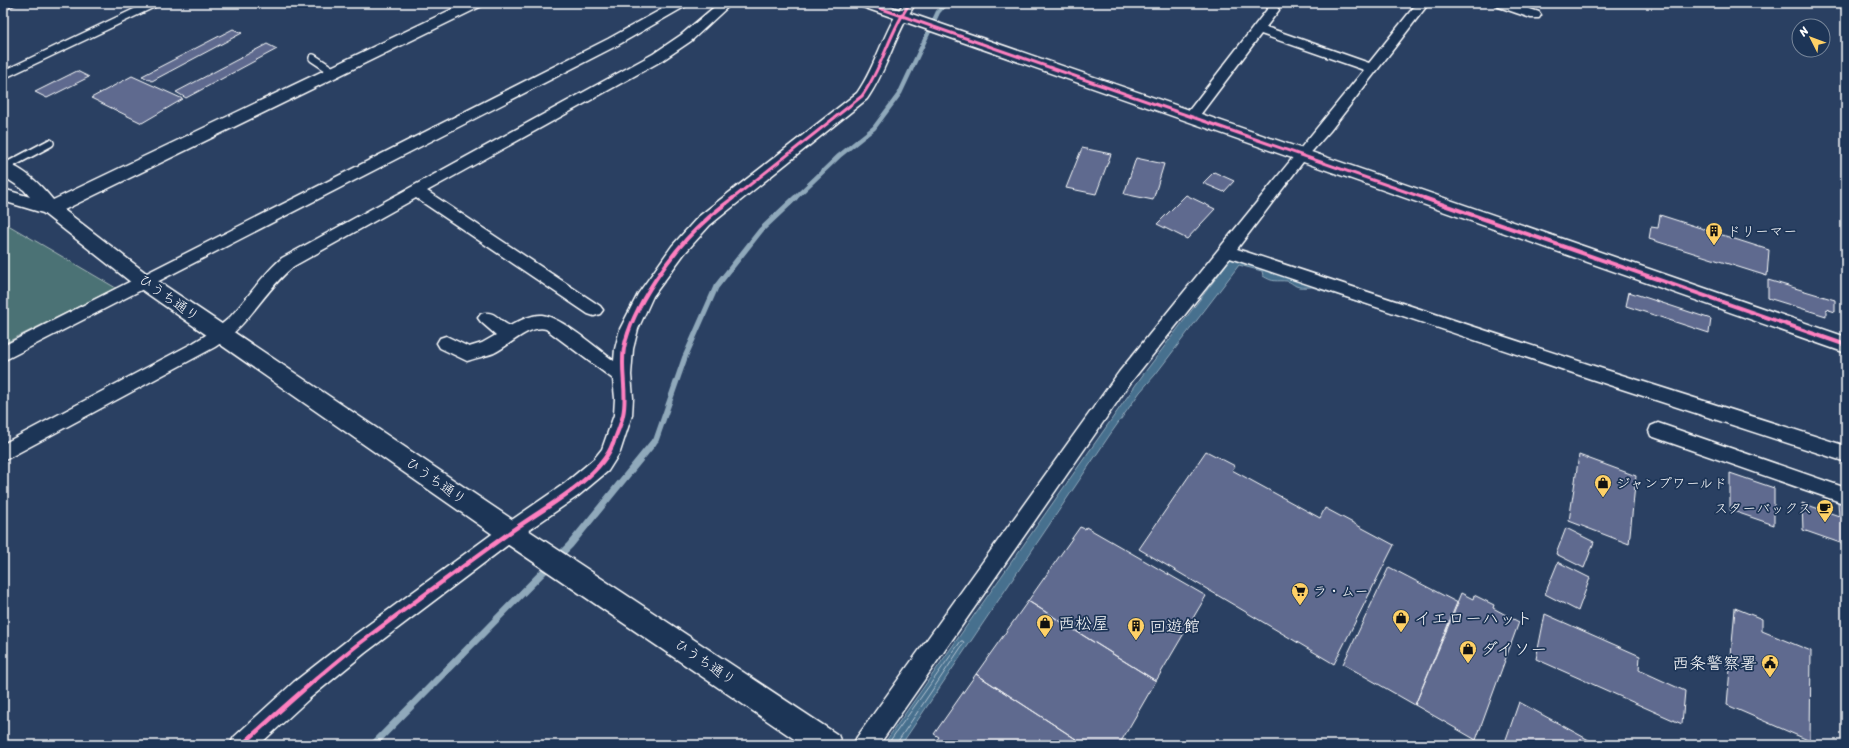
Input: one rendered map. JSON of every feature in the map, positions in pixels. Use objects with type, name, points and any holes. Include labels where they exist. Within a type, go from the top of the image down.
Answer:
[{"type":"street","points":[[50,209],[477,3]]},
{"type":"street","points":[[3,354],[146,282],[316,192],[613,42],[682,3]]},
{"type":"street","points":[[3,453],[171,364],[222,334],[237,320],[276,271],[288,262],[658,57],[686,38],[726,3]]},
{"type":"street","points":[[865,3],[905,9],[1192,116],[1846,346]]},
{"type":"street","points":[[865,745],[1125,376],[1227,251],[1301,155],[1325,128],[1423,3]]},
{"type":"street","points":[[1500,3],[1535,15]]},
{"type":"street","points":[[242,745],[302,690],[357,646],[510,532],[586,479],[601,465],[610,452],[623,415],[624,398],[622,374],[624,349],[629,329],[636,311],[646,294],[678,250],[704,221],[862,96],[878,72],[905,9]]},
{"type":"street","points":[[1192,116],[1274,10]]},
{"type":"street","points":[[1259,29],[1372,68]]},
{"type":"street","name":"ひうち通り","points":[[3,168],[31,186],[50,209],[146,282],[510,532],[828,745]]},
{"type":"street","points":[[416,190],[594,310]]},
{"type":"street","name":"ひうち通り","points":[[3,195],[50,209]]},
{"type":"street","points":[[1227,251],[1597,374],[1846,454]]},
{"type":"street","points":[[487,318],[503,331],[513,333]]},
{"type":"street","points":[[446,343],[467,354],[488,348],[524,326],[541,321],[552,325],[613,370],[622,374]]},
{"type":"street","points":[[1658,431],[1846,496]]},
{"type":"lane","points":[[3,75],[155,3]]},
{"type":"lane","points":[[313,58],[334,72]]},
{"type":"lane","points":[[3,168],[50,143]]},
{"type":"green space","points":[[3,222],[116,288],[3,344]]},
{"type":"water","points":[[1232,257],[1514,353],[1312,287],[1299,287],[1287,281],[1270,280],[1263,276],[1262,271],[1239,265],[1155,375],[1140,392],[1109,436],[901,745],[883,745],[1142,376]]},
{"type":"building","points":[[3,3],[20,3],[3,11]]},
{"type":"building","points":[[233,29],[242,33],[152,81],[142,76]]},
{"type":"building","points":[[267,44],[277,49],[186,98],[176,92]]},
{"type":"building","points":[[77,71],[89,77],[47,98],[35,92]]},
{"type":"building","points":[[132,76],[183,99],[142,123],[91,98]]},
{"type":"building","points":[[1082,148],[1111,154],[1096,194],[1066,188]]},
{"type":"building","points":[[1136,158],[1164,164],[1153,200],[1124,194]]},
{"type":"building","points":[[1214,172],[1234,181],[1224,192],[1203,183]]},
{"type":"building","points":[[1186,195],[1215,209],[1187,239],[1157,224]]},
{"type":"building","name":"ドリーマー","points":[[1660,215],[1769,250],[1767,276],[1649,239],[1651,227],[1658,228]]},
{"type":"building","points":[[1768,280],[1835,300],[1835,312],[1826,309],[1826,316],[1768,298]]},
{"type":"building","points":[[1629,292],[1711,319],[1709,333],[1626,306]]},
{"type":"building","name":"ラ・ムー","points":[[1206,451],[1235,466],[1232,470],[1320,518],[1325,508],[1394,545],[1334,664],[1139,549]]},
{"type":"building","name":"ジャンプワールド","points":[[1579,455],[1636,476],[1629,544],[1569,521]]},
{"type":"building","points":[[1730,473],[1774,488],[1774,525],[1730,510]]},
{"type":"building","name":"スターバックス","points":[[1838,502],[1846,505],[1846,545],[1803,530],[1802,503],[1839,516]]},
{"type":"building","name":"回遊館","points":[[1080,527],[1085,529],[1086,527],[1206,596],[1156,681],[1028,601]]},
{"type":"building","points":[[1566,528],[1594,542],[1584,568],[1556,554]]},
{"type":"building","points":[[1558,562],[1590,578],[1578,611],[1545,594]]},
{"type":"building","name":"イエローハット","points":[[1389,567],[1458,603],[1415,705],[1343,664]]},
{"type":"building","name":"ダイソー","points":[[1461,593],[1473,599],[1474,595],[1494,605],[1493,608],[1519,622],[1476,740],[1415,705]]},
{"type":"building","name":"西松屋","points":[[1028,601],[1156,681],[1119,745],[1085,745],[976,674]]},
{"type":"building","name":"西条警察署","points":[[1735,608],[1762,619],[1762,631],[1811,651],[1810,741],[1727,705]]},
{"type":"building","points":[[1545,614],[1640,656],[1639,670],[1685,691],[1682,724],[1536,659]]},
{"type":"building","points":[[976,674],[1085,745],[933,745],[939,737],[934,734]]},
{"type":"building","points":[[1519,702],[1598,745],[1504,745]]},
{"type":"waterway","points":[[794,199],[839,156],[874,128],[900,93],[938,12],[946,3]]},
{"type":"waterway","points":[[653,443],[656,440],[685,357],[716,287],[761,230],[795,198]]},
{"type":"waterway","points":[[558,557],[570,545],[653,443]]},
{"type":"waterway","points":[[373,745],[550,565]]},
{"type":"cycle path","points":[[865,3],[1846,345]]},
{"type":"cycle path","points":[[242,745],[302,690],[357,646],[510,532],[571,490],[601,465],[610,452],[623,415],[624,398],[622,375],[624,349],[629,329],[646,294],[678,250],[704,221],[862,96],[876,74],[896,25],[910,3]]},
{"type":"place","name":"ドリーマー","points":[[1714,246]]},
{"type":"place","name":"ジャンプワールド","points":[[1603,498]]},
{"type":"place","name":"スターバックス","points":[[1825,523]]},
{"type":"place","name":"ラ・ムー","points":[[1300,606]]},
{"type":"place","name":"イエローハット","points":[[1401,633]]},
{"type":"place","name":"西松屋","points":[[1045,638]]},
{"type":"place","name":"回遊館","points":[[1136,641]]},
{"type":"place","name":"ダイソー","points":[[1468,664]]},
{"type":"place","name":"西条警察署","points":[[1770,678]]}]
